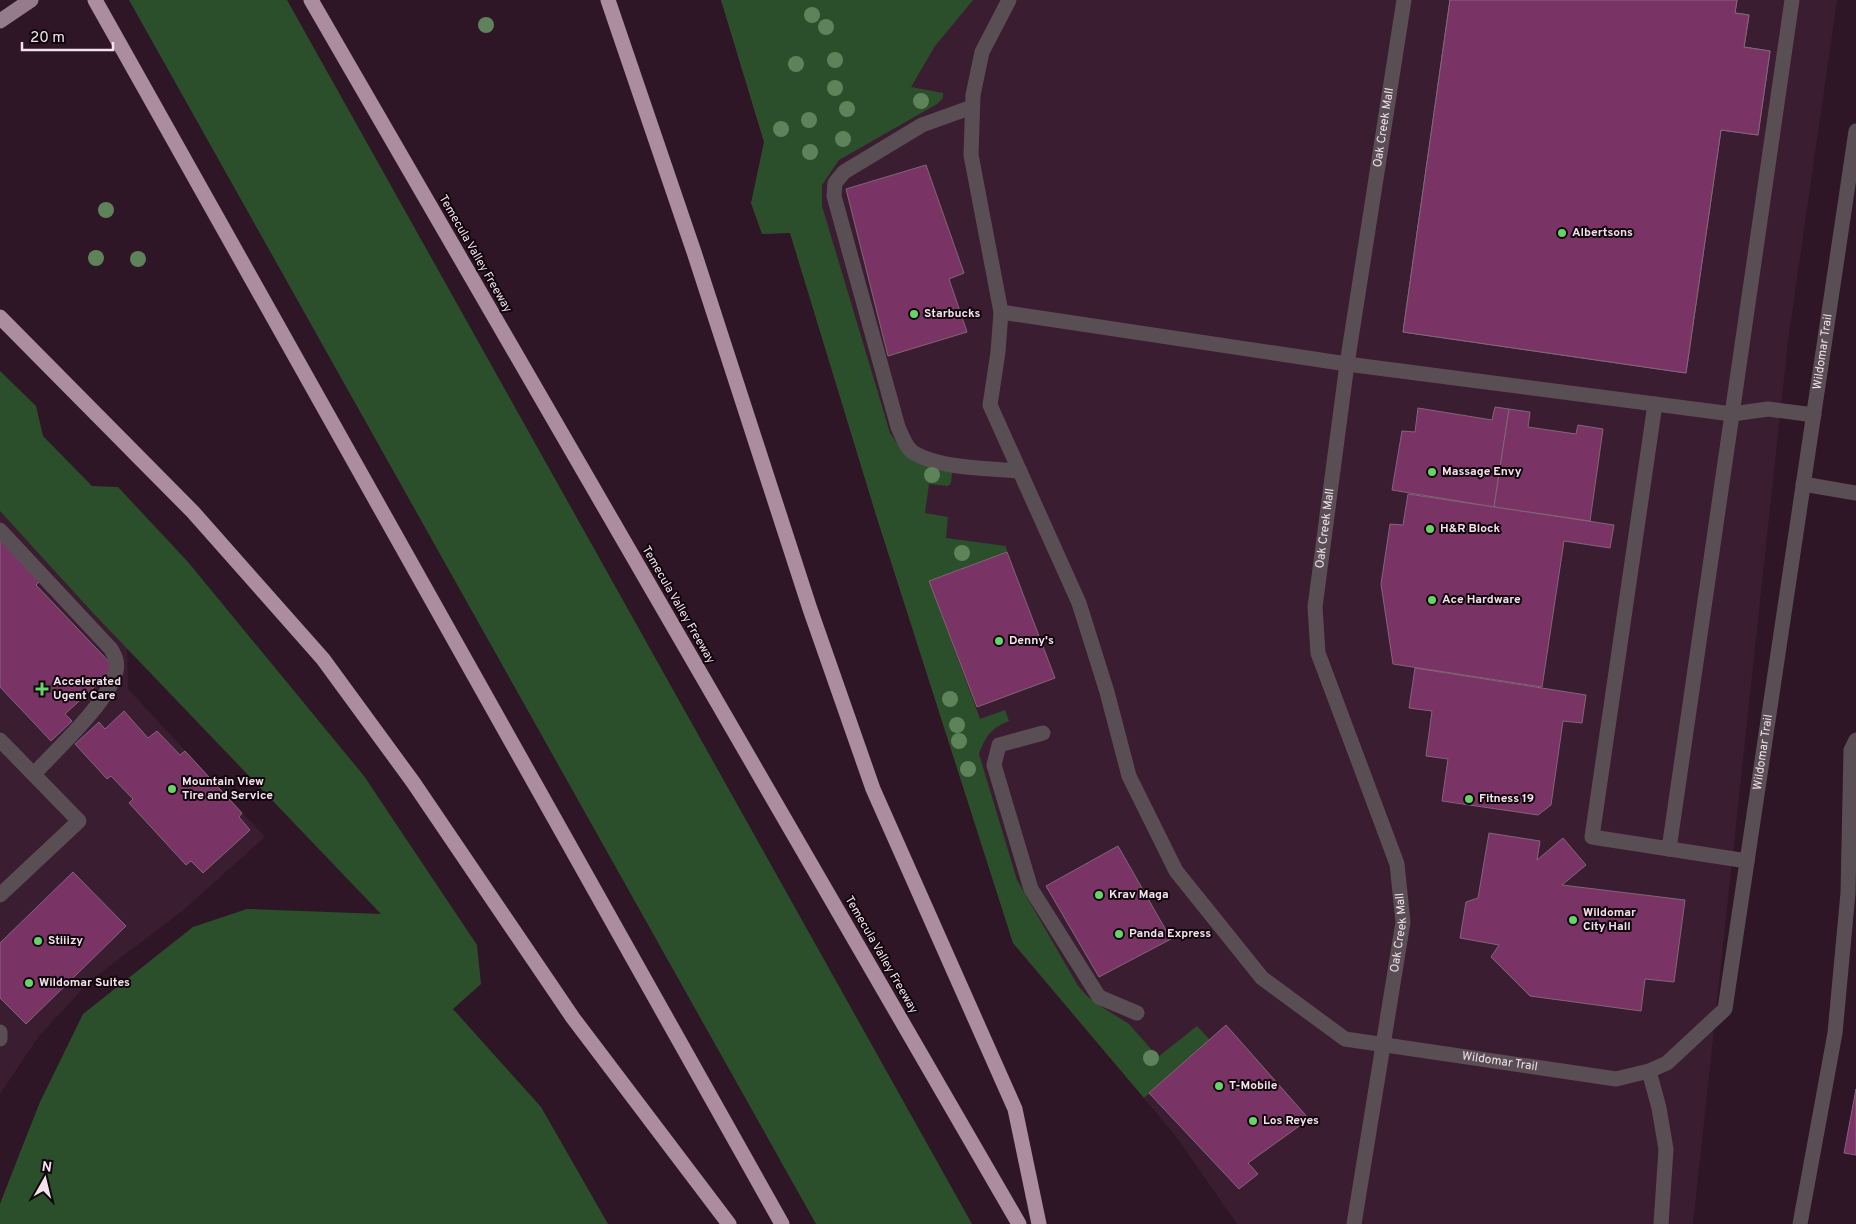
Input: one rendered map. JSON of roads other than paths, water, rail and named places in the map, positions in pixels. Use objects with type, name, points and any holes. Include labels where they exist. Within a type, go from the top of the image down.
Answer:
[{"type":"highway","points":[[95,0],[782,1224]]},
{"type":"highway","name":"Temecula Valley Freeway","points":[[311,0],[1019,1224]]},
{"type":"highway","points":[[608,0],[695,255],[810,609],[873,789],[1015,1109],[1039,1224]]},
{"type":"highway","points":[[0,317],[192,512],[323,659],[413,782],[573,1018],[729,1224]]},
{"type":"main road","points":[[0,22],[31,0]]},
{"type":"street","name":"Wildomar Trail","points":[[1009,0],[982,52],[972,107],[971,155],[1001,312],[998,352],[990,405],[1079,603],[1107,692],[1129,776],[1176,870],[1262,978],[1346,1039],[1384,1045],[1616,1079],[1649,1071],[1667,1062],[1725,1009],[1856,131]]},
{"type":"street","name":"Oak Creek Mall","points":[[1354,1224],[1403,922],[1397,864],[1318,653],[1315,608],[1347,364],[1404,0]]},
{"type":"street","points":[[1669,849],[1792,0]]},
{"type":"street","points":[[972,107],[922,125],[844,172],[835,183],[834,196],[898,427],[904,442],[913,452],[945,464],[1020,471]]},
{"type":"street","points":[[1001,312],[1347,364],[1732,414],[1768,409],[1814,415]]},
{"type":"street","points":[[1655,404],[1592,837],[1747,861]]},
{"type":"street","points":[[1803,484],[1856,493]]},
{"type":"street","points":[[0,530],[111,649],[116,658],[116,669],[112,682],[90,713],[34,774]]},
{"type":"street","points":[[1043,733],[999,744],[994,765],[1031,889],[1099,997],[1137,1013]]},
{"type":"street","points":[[0,740],[79,820],[0,895]]},
{"type":"street","points":[[1800,1224],[1834,1033],[1848,893],[1851,750],[1856,740]]},
{"type":"street","points":[[0,1032],[0,1039]]},
{"type":"street","points":[[1649,1071],[1659,1108],[1666,1149],[1661,1224]]},
{"type":"place","name":"Albertsons","points":[[1562,233]]},
{"type":"place","name":"Starbucks","points":[[914,314]]},
{"type":"place","name":"Massage Envy","points":[[1432,472]]},
{"type":"place","name":"H&R Block","points":[[1430,529]]},
{"type":"place","name":"Ace Hardware","points":[[1432,600]]},
{"type":"place","name":"Denny's","points":[[999,641]]},
{"type":"place","name":"Accelerated Ugent Care","points":[[42,689]]},
{"type":"place","name":"Mountain View Tire and Service","points":[[172,789]]},
{"type":"place","name":"Fitness 19","points":[[1469,799]]},
{"type":"place","name":"Krav Maga","points":[[1099,895]]},
{"type":"place","name":"Wildomar City Hall","points":[[1573,920]]},
{"type":"place","name":"Panda Express","points":[[1119,934]]},
{"type":"place","name":"Stiiizy","points":[[38,941]]},
{"type":"place","name":"Wildomar Suites","points":[[29,983]]},
{"type":"place","name":"T-Mobile","points":[[1219,1086]]},
{"type":"place","name":"Los Reyes","points":[[1253,1121]]}]
